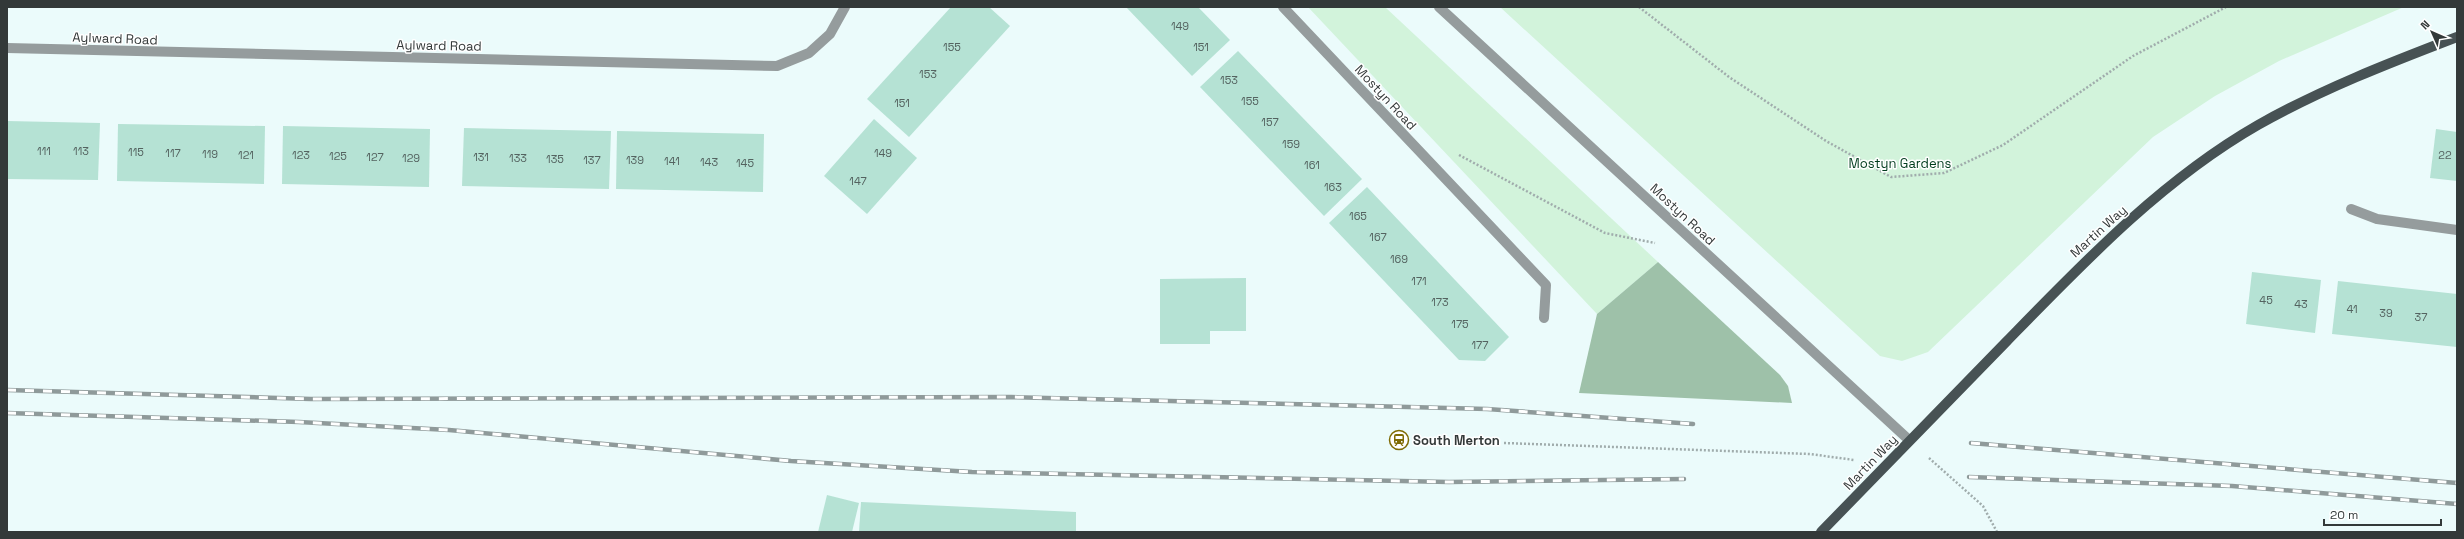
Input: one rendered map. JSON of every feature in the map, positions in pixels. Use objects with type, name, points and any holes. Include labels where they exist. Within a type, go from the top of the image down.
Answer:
[{"type":"main road","name":"Martin Way","points":[[1821,532],[2081,265],[2134,216],[2185,174],[2258,126],[2338,84],[2457,37]]},
{"type":"street","name":"Aylward Road","points":[[7,48],[777,66],[809,53],[830,34],[845,7]]},
{"type":"street","name":"Mostyn Road","points":[[1283,7],[1546,285],[1544,318]]},
{"type":"street","name":"Mostyn Road","points":[[1439,7],[1910,440]]},
{"type":"street","points":[[2351,210],[2377,219],[2457,230]]},
{"type":"path","points":[[1639,7],[1729,76],[1826,141],[1891,177],[1944,173],[2003,145],[2133,56],[2226,7]]},
{"type":"path","points":[[1418,150],[1462,155],[1605,233],[1660,244]]},
{"type":"path","points":[[1910,440],[1983,506],[1997,532]]},
{"type":"path","points":[[1504,443],[1810,454],[1886,465]]},
{"type":"green space","points":[[1308,7],[1385,7],[1658,262],[1597,314]]},
{"type":"green space","name":"Mostyn Gardens","points":[[1500,7],[2404,7],[2279,61],[2215,96],[2153,137],[1928,352],[1902,361],[1880,356]]},
{"type":"green space","points":[[1658,262],[1780,375],[1788,386],[1792,403],[1579,393],[1597,314]]},
{"type":"building","points":[[951,7],[989,7],[1010,26],[909,137],[867,99]]},
{"type":"building","points":[[1126,7],[1198,7],[1230,40],[1192,76]]},
{"type":"building","points":[[1238,51],[1362,179],[1324,216],[1200,87]]},
{"type":"building","points":[[874,119],[917,158],[867,214],[824,176]]},
{"type":"building","points":[[7,121],[100,123],[98,180],[7,179]]},
{"type":"building","points":[[118,124],[265,126],[264,184],[117,181]]},
{"type":"building","points":[[283,126],[430,129],[429,187],[282,184]]},
{"type":"building","points":[[464,128],[611,131],[609,189],[462,186]]},
{"type":"building","points":[[2436,129],[2457,132],[2457,181],[2430,178]]},
{"type":"building","points":[[617,131],[764,134],[763,192],[616,189]]},
{"type":"building","points":[[1367,187],[1509,337],[1485,361],[1459,360],[1329,223]]},
{"type":"building","points":[[2252,272],[2321,280],[2315,333],[2246,324]]},
{"type":"building","points":[[1246,278],[1246,331],[1210,331],[1210,344],[1160,344],[1160,279]]},
{"type":"building","points":[[2338,281],[2457,294],[2457,347],[2332,334]]},
{"type":"building","points":[[827,495],[859,503],[852,532],[818,532]]},
{"type":"building","points":[[861,502],[1076,512],[1076,532],[859,532]]},
{"type":"railway","points":[[7,390],[311,399],[1011,397],[1487,409],[1693,424]]},
{"type":"railway","points":[[7,413],[299,422],[449,430],[791,461],[972,472],[1449,482],[1684,479]]},
{"type":"railway","points":[[1971,443],[2457,483]]},
{"type":"railway","points":[[1969,477],[2232,486],[2457,504]]},
{"type":"place","name":"South Merton","points":[[1399,440]]}]
